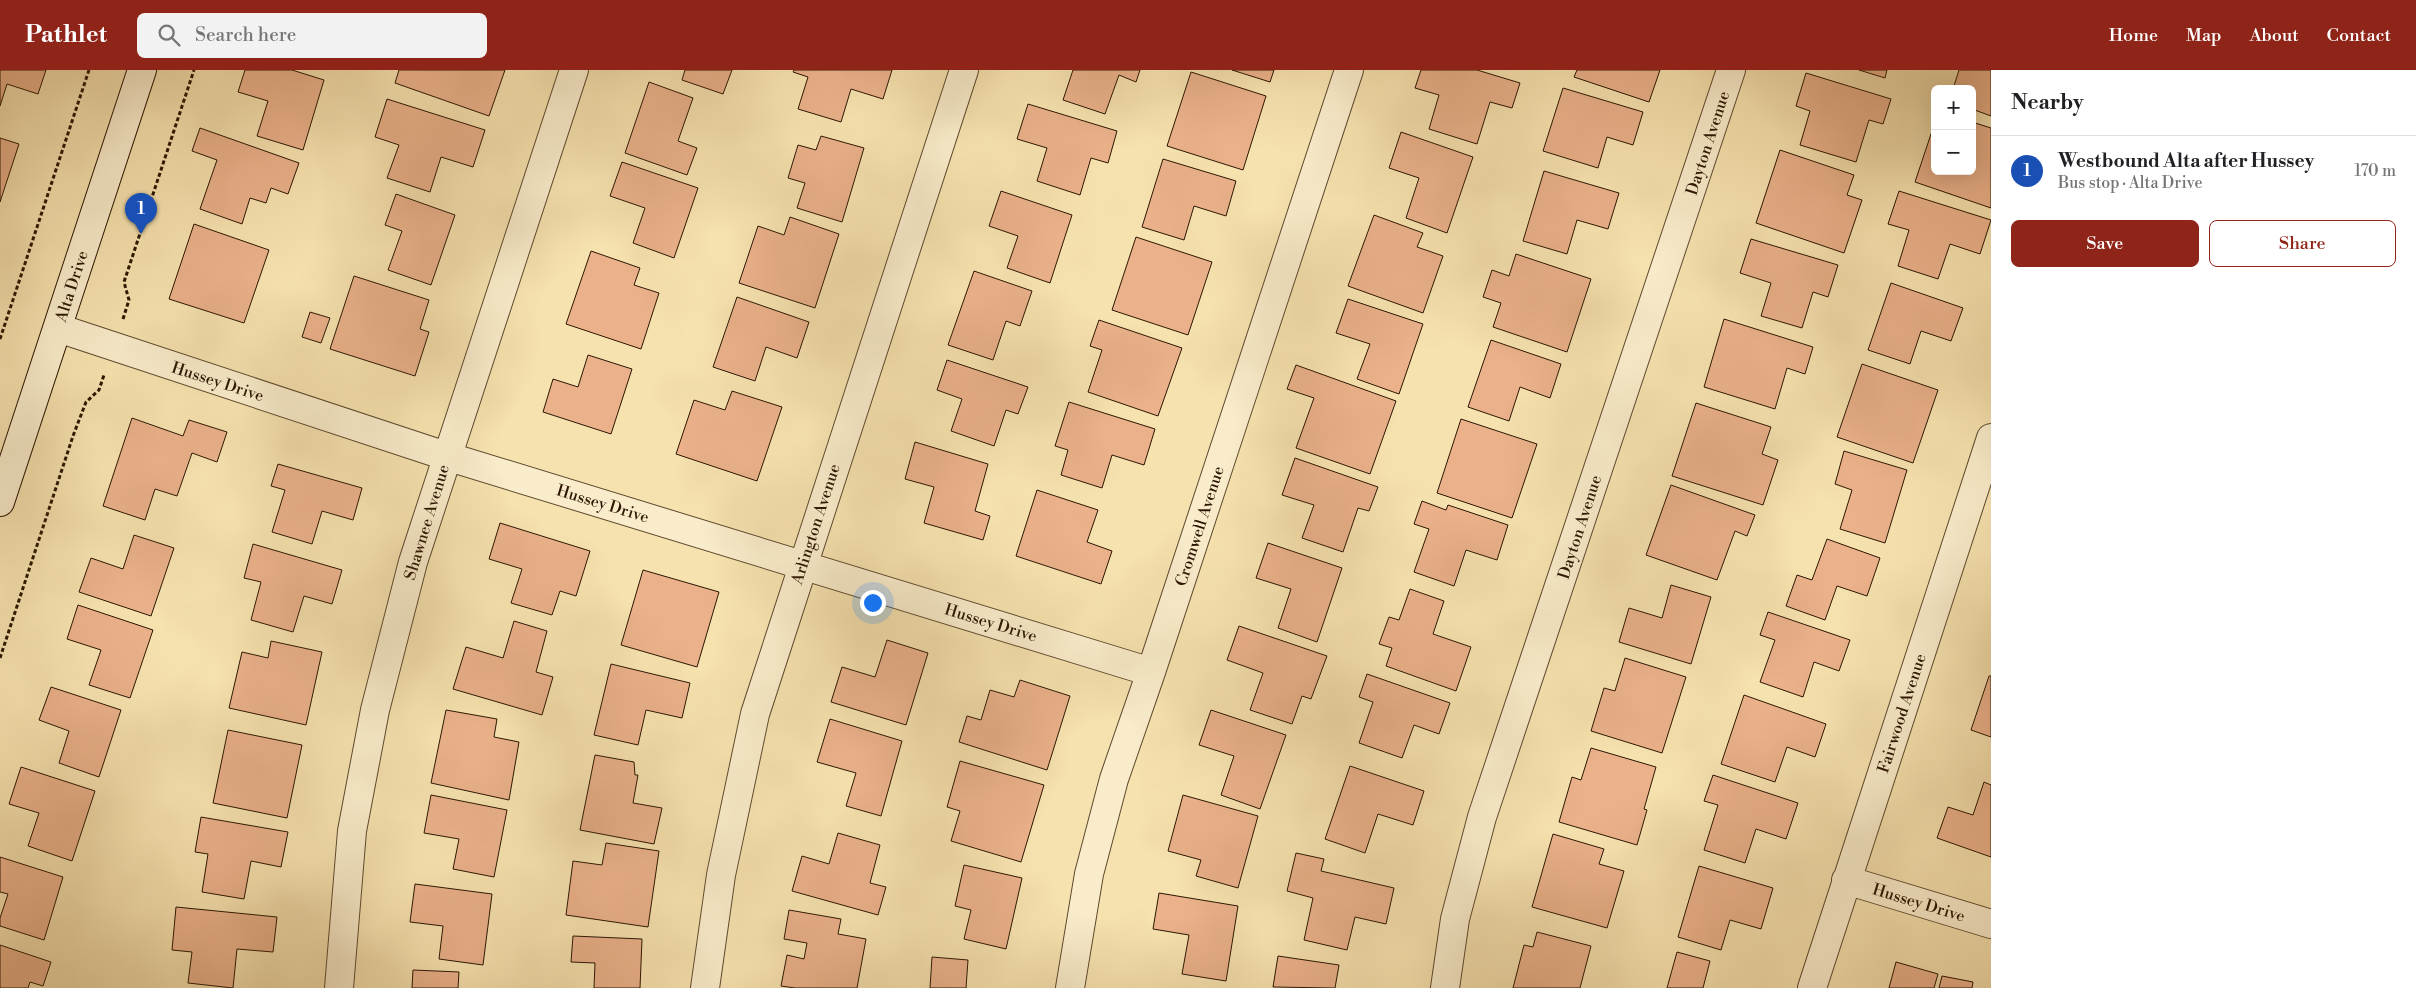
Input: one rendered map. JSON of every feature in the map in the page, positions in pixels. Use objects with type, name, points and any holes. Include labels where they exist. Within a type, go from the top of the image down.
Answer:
[{"type":"street","name":"Alta Drive","points":[[0,502],[142,70]]},
{"type":"street","name":"Shawnee Avenue","points":[[339,988],[352,831],[375,710],[413,562],[446,456],[574,70]]},
{"type":"street","name":"Arlington Avenue","points":[[704,988],[721,875],[755,714],[802,563],[964,70]]},
{"type":"street","name":"Cromwell Avenue","points":[[1070,988],[1089,874],[1114,779],[1349,70]]},
{"type":"street","name":"Dayton Avenue","points":[[1444,988],[1455,919],[1482,817],[1732,70]]},
{"type":"street","name":"Hussey Drive","points":[[58,328],[446,456],[802,563],[1151,672]]},
{"type":"street","name":"Fairwood Avenue","points":[[1812,988],[1991,438]]},
{"type":"street","name":"Hussey Drive","points":[[1846,880],[1991,924]]},
{"type":"path","points":[[0,339],[89,70]]},
{"type":"path","points":[[129,300],[124,282],[194,70]]},
{"type":"path","points":[[0,658],[73,436],[86,402],[99,390]]},
{"type":"building","points":[[0,70],[46,70],[38,94],[7,84],[0,106]]},
{"type":"building","points":[[245,70],[292,70],[324,80],[303,150],[257,136],[268,101],[238,92]]},
{"type":"building","points":[[399,70],[505,70],[489,116],[395,83]]},
{"type":"building","points":[[685,70],[732,70],[723,94],[682,80]]},
{"type":"building","points":[[794,70],[892,70],[883,99],[851,89],[841,122],[798,109],[808,77],[793,72]]},
{"type":"building","points":[[1073,70],[1140,70],[1136,82],[1119,75],[1105,114],[1063,100]]},
{"type":"building","points":[[1232,70],[1274,70],[1270,82]]},
{"type":"building","points":[[1421,70],[1477,70],[1520,83],[1512,108],[1490,102],[1477,144],[1429,129],[1439,95],[1415,88]]},
{"type":"building","points":[[1577,70],[1660,70],[1649,102],[1574,77]]},
{"type":"building","points":[[1859,70],[1887,70],[1885,78]]},
{"type":"building","points":[[1959,70],[1991,70],[1991,116],[1976,110],[1976,85],[1954,85]]},
{"type":"building","points":[[1191,72],[1266,96],[1243,170],[1167,146]]},
{"type":"building","points":[[1806,73],[1891,99],[1883,124],[1869,120],[1856,162],[1800,145],[1810,111],[1796,106]]},
{"type":"building","points":[[649,82],[693,98],[678,141],[697,148],[687,175],[625,153]]},
{"type":"building","points":[[1563,88],[1643,112],[1633,145],[1607,137],[1598,168],[1543,151]]},
{"type":"building","points":[[387,99],[485,130],[473,167],[441,157],[430,192],[387,178],[399,145],[375,137]]},
{"type":"building","points":[[1028,104],[1117,131],[1108,163],[1091,158],[1080,195],[1037,181],[1047,148],[1017,139]]},
{"type":"building","points":[[1976,123],[1991,128],[1991,208],[1915,182],[1931,134],[1931,175],[1976,175]]},
{"type":"building","points":[[200,128],[299,163],[288,194],[271,188],[266,203],[250,198],[242,224],[200,209],[217,160],[192,151]]},
{"type":"building","points":[[1401,132],[1473,157],[1447,233],[1406,218],[1419,178],[1389,168]]},
{"type":"building","points":[[821,136],[864,148],[842,222],[797,208],[805,183],[788,178],[798,145],[816,150]]},
{"type":"building","points":[[0,138],[19,144],[0,202]]},
{"type":"building","points":[[1780,150],[1854,175],[1847,195],[1862,200],[1844,253],[1756,223]]},
{"type":"building","points":[[1163,159],[1236,181],[1226,216],[1194,206],[1184,240],[1142,227]]},
{"type":"building","points":[[622,162],[698,188],[674,258],[633,243],[645,208],[610,196]]},
{"type":"building","points":[[1544,171],[1619,193],[1608,229],[1577,220],[1567,254],[1523,241]]},
{"type":"building","points":[[1001,191],[1072,215],[1050,283],[1007,268],[1018,236],[989,226]]},
{"type":"building","points":[[1899,191],[1991,220],[1980,254],[1950,244],[1938,279],[1898,266],[1909,230],[1888,224]]},
{"type":"building","points":[[396,194],[455,215],[431,285],[388,270],[402,231],[385,225]]},
{"type":"building","points":[[1374,215],[1423,233],[1417,247],[1443,256],[1423,313],[1348,286]]},
{"type":"building","points":[[790,217],[839,234],[815,308],[739,283],[758,226],[784,235]]},
{"type":"building","points":[[194,224],[269,250],[244,323],[169,299]]},
{"type":"building","points":[[1136,237],[1212,262],[1188,335],[1112,310]]},
{"type":"building","points":[[1751,239],[1838,265],[1828,297],[1813,292],[1802,328],[1761,316],[1771,283],[1740,273]]},
{"type":"building","points":[[591,251],[640,268],[634,285],[659,293],[641,349],[566,324]]},
{"type":"building","points":[[1516,254],[1591,279],[1567,352],[1493,327],[1501,303],[1483,297],[1492,270],[1509,276]]},
{"type":"building","points":[[974,271],[1032,291],[1020,326],[1006,321],[993,360],[948,345]]},
{"type":"building","points":[[354,276],[429,300],[420,329],[429,332],[415,376],[330,349]]},
{"type":"building","points":[[1891,283],[1963,308],[1951,341],[1921,331],[1910,364],[1868,350]]},
{"type":"building","points":[[737,297],[809,322],[797,358],[766,347],[755,381],[713,367]]},
{"type":"building","points":[[1348,299],[1423,324],[1399,394],[1357,379],[1370,344],[1336,333]]},
{"type":"building","points":[[310,312],[330,318],[321,343],[302,337]]},
{"type":"building","points":[[1724,319],[1813,347],[1805,374],[1787,368],[1775,409],[1704,387]]},
{"type":"building","points":[[1099,320],[1182,348],[1158,416],[1088,392],[1102,350],[1090,346]]},
{"type":"building","points":[[1491,340],[1561,364],[1550,398],[1520,387],[1509,421],[1468,407]]},
{"type":"building","points":[[588,355],[632,369],[611,434],[543,412],[553,379],[578,387]]},
{"type":"building","points":[[947,360],[1028,387],[1018,414],[1006,410],[994,446],[951,431],[962,399],[937,390]]},
{"type":"building","points":[[1862,364],[1938,390],[1913,463],[1837,437]]},
{"type":"building","points":[[1296,365],[1396,401],[1370,474],[1296,448],[1314,398],[1287,389]]},
{"type":"building","points":[[732,391],[782,407],[757,481],[676,454],[694,400],[725,410]]},
{"type":"building","points":[[1069,402],[1155,429],[1144,465],[1112,455],[1102,488],[1061,475],[1068,450],[1055,446]]},
{"type":"building","points":[[1696,403],[1771,427],[1762,454],[1778,460],[1763,505],[1672,476]]},
{"type":"building","points":[[132,418],[183,436],[189,420],[227,432],[217,462],[192,453],[177,496],[155,489],[145,520],[103,506]]},
{"type":"building","points":[[1461,419],[1537,444],[1512,518],[1437,493]]},
{"type":"building","points":[[915,442],[988,464],[975,511],[990,516],[983,540],[924,523],[934,487],[905,479]]},
{"type":"building","points":[[1844,451],[1907,470],[1885,543],[1840,529],[1852,490],[1835,484]]},
{"type":"building","points":[[1295,458],[1378,487],[1369,511],[1358,508],[1343,552],[1302,538],[1314,505],[1282,495]]},
{"type":"building","points":[[278,464],[362,488],[353,520],[322,511],[312,544],[272,532],[285,490],[271,486]]},
{"type":"building","points":[[1671,485],[1755,515],[1747,536],[1735,531],[1717,580],[1646,555]]},
{"type":"building","points":[[1037,490],[1098,510],[1087,542],[1112,551],[1101,584],[1016,556]]},
{"type":"building","points":[[1422,501],[1446,510],[1448,505],[1508,525],[1497,560],[1466,550],[1454,586],[1414,572],[1429,529],[1414,524]]},
{"type":"building","points":[[500,523],[590,551],[576,596],[560,591],[552,615],[511,603],[522,569],[489,559]]},
{"type":"building","points":[[134,535],[174,548],[151,616],[79,592],[91,558],[123,569]]},
{"type":"building","points":[[1827,539],[1880,558],[1867,596],[1837,586],[1825,620],[1786,606],[1797,575],[1812,580]]},
{"type":"building","points":[[1268,543],[1342,568],[1317,642],[1278,628],[1291,589],[1256,578]]},
{"type":"building","points":[[253,544],[342,570],[332,604],[304,596],[293,632],[251,620],[261,582],[244,578]]},
{"type":"building","points":[[643,570],[719,592],[697,667],[621,645]]},
{"type":"building","points":[[1671,585],[1711,597],[1691,664],[1619,642],[1629,608],[1662,618]]},
{"type":"building","points":[[1410,589],[1444,601],[1433,634],[1471,647],[1456,691],[1386,666],[1392,648],[1379,644],[1389,617],[1399,620]]},
{"type":"building","points":[[78,605],[153,630],[130,698],[89,685],[101,650],[67,639]]},
{"type":"building","points":[[1768,612],[1850,640],[1839,671],[1814,662],[1803,697],[1760,682],[1775,640],[1760,635]]},
{"type":"building","points":[[514,621],[547,631],[536,672],[553,677],[542,715],[453,689],[466,647],[503,658]]},
{"type":"building","points":[[1239,626],[1327,656],[1311,699],[1302,696],[1292,724],[1250,710],[1263,673],[1227,660]]},
{"type":"building","points":[[887,640],[928,653],[906,725],[831,702],[842,667],[875,677]]},
{"type":"building","points":[[271,641],[322,652],[306,725],[229,708],[242,652],[268,658]]},
{"type":"building","points":[[1625,658],[1686,677],[1662,753],[1591,731],[1604,688],[1615,691]]},
{"type":"building","points":[[611,664],[690,683],[682,718],[646,710],[638,745],[594,735]]},
{"type":"building","points":[[1367,674],[1450,703],[1439,734],[1414,725],[1402,758],[1359,743],[1373,702],[1359,697]]},
{"type":"building","points":[[1989,676],[1991,676],[1991,737],[1971,730]]},
{"type":"building","points":[[1020,680],[1070,696],[1047,770],[959,742],[967,716],[981,720],[990,690],[1014,697]]},
{"type":"building","points":[[51,687],[121,710],[99,777],[59,763],[69,731],[39,720]]},
{"type":"building","points":[[1744,695],[1826,724],[1815,757],[1787,747],[1775,782],[1721,764]]},
{"type":"building","points":[[446,710],[497,719],[494,737],[519,742],[509,800],[431,783]]},
{"type":"building","points":[[1211,710],[1286,735],[1260,809],[1221,795],[1234,756],[1199,745]]},
{"type":"building","points":[[830,719],[902,741],[881,816],[846,806],[856,773],[817,762]]},
{"type":"building","points":[[228,730],[302,745],[287,818],[213,803]]},
{"type":"building","points":[[1591,748],[1656,767],[1644,809],[1647,810],[1637,845],[1559,822],[1572,777],[1581,780]]},
{"type":"building","points":[[595,755],[634,762],[635,775],[638,775],[633,803],[662,808],[654,844],[580,830]]},
{"type":"building","points":[[960,761],[1044,785],[1021,862],[951,841],[960,811],[947,807]]},
{"type":"building","points":[[1350,766],[1424,791],[1413,825],[1378,814],[1365,853],[1325,839]]},
{"type":"building","points":[[21,767],[95,791],[72,861],[28,846],[39,813],[9,804]]},
{"type":"building","points":[[1713,775],[1798,803],[1786,839],[1756,829],[1745,863],[1704,850],[1718,805],[1704,801]]},
{"type":"building","points":[[1984,782],[1991,785],[1991,857],[1937,838],[1948,807],[1973,815]]},
{"type":"building","points":[[431,795],[507,810],[494,877],[453,869],[459,839],[424,833]]},
{"type":"building","points":[[1183,795],[1258,816],[1238,888],[1196,876],[1201,860],[1168,851]]},
{"type":"building","points":[[201,817],[288,832],[281,867],[251,861],[244,899],[202,892],[208,854],[195,852]]},
{"type":"building","points":[[838,833],[880,845],[870,883],[886,887],[878,915],[792,891],[802,856],[829,864]]},
{"type":"building","points":[[1553,834],[1604,849],[1599,864],[1624,871],[1607,928],[1532,907]]},
{"type":"building","points":[[606,843],[659,851],[648,927],[566,915],[573,861],[602,865]]},
{"type":"building","points":[[1296,853],[1324,859],[1321,871],[1394,888],[1386,924],[1355,917],[1347,950],[1304,940],[1313,898],[1287,891]]},
{"type":"building","points":[[0,857],[63,877],[44,940],[0,926],[0,918],[8,894],[0,892]]},
{"type":"building","points":[[964,865],[1022,878],[1006,949],[964,939],[971,910],[955,906]]},
{"type":"building","points":[[1699,866],[1773,888],[1761,929],[1730,920],[1721,950],[1678,937]]},
{"type":"building","points":[[415,884],[492,894],[483,965],[439,959],[443,926],[410,922]]},
{"type":"building","points":[[1159,893],[1238,906],[1226,981],[1182,974],[1189,935],[1153,929]]},
{"type":"building","points":[[176,907],[277,917],[273,952],[237,949],[233,988],[188,983],[192,952],[172,950]]},
{"type":"building","points":[[789,910],[841,919],[838,934],[866,939],[857,988],[795,988],[781,986],[787,955],[804,959],[807,943],[784,939]]},
{"type":"building","points":[[1537,932],[1591,946],[1580,988],[1513,988],[1524,945],[1533,947]]},
{"type":"building","points":[[573,936],[642,939],[640,988],[594,988],[595,963],[571,962]]},
{"type":"building","points":[[0,945],[51,962],[43,986],[30,982],[28,988],[0,988]]},
{"type":"building","points":[[1677,952],[1710,961],[1703,988],[1667,988]]},
{"type":"building","points":[[1278,956],[1339,965],[1335,988],[1273,987]]},
{"type":"building","points":[[932,957],[968,960],[966,988],[930,988]]},
{"type":"building","points":[[1896,962],[1938,974],[1934,988],[1889,988]]},
{"type":"building","points":[[413,970],[459,972],[458,988],[412,988]]},
{"type":"building","points":[[1942,976],[1973,982],[1972,988],[1939,988]]},
{"type":"place","name":"Westbound Alta after Hussey","points":[[141,234]]}]
